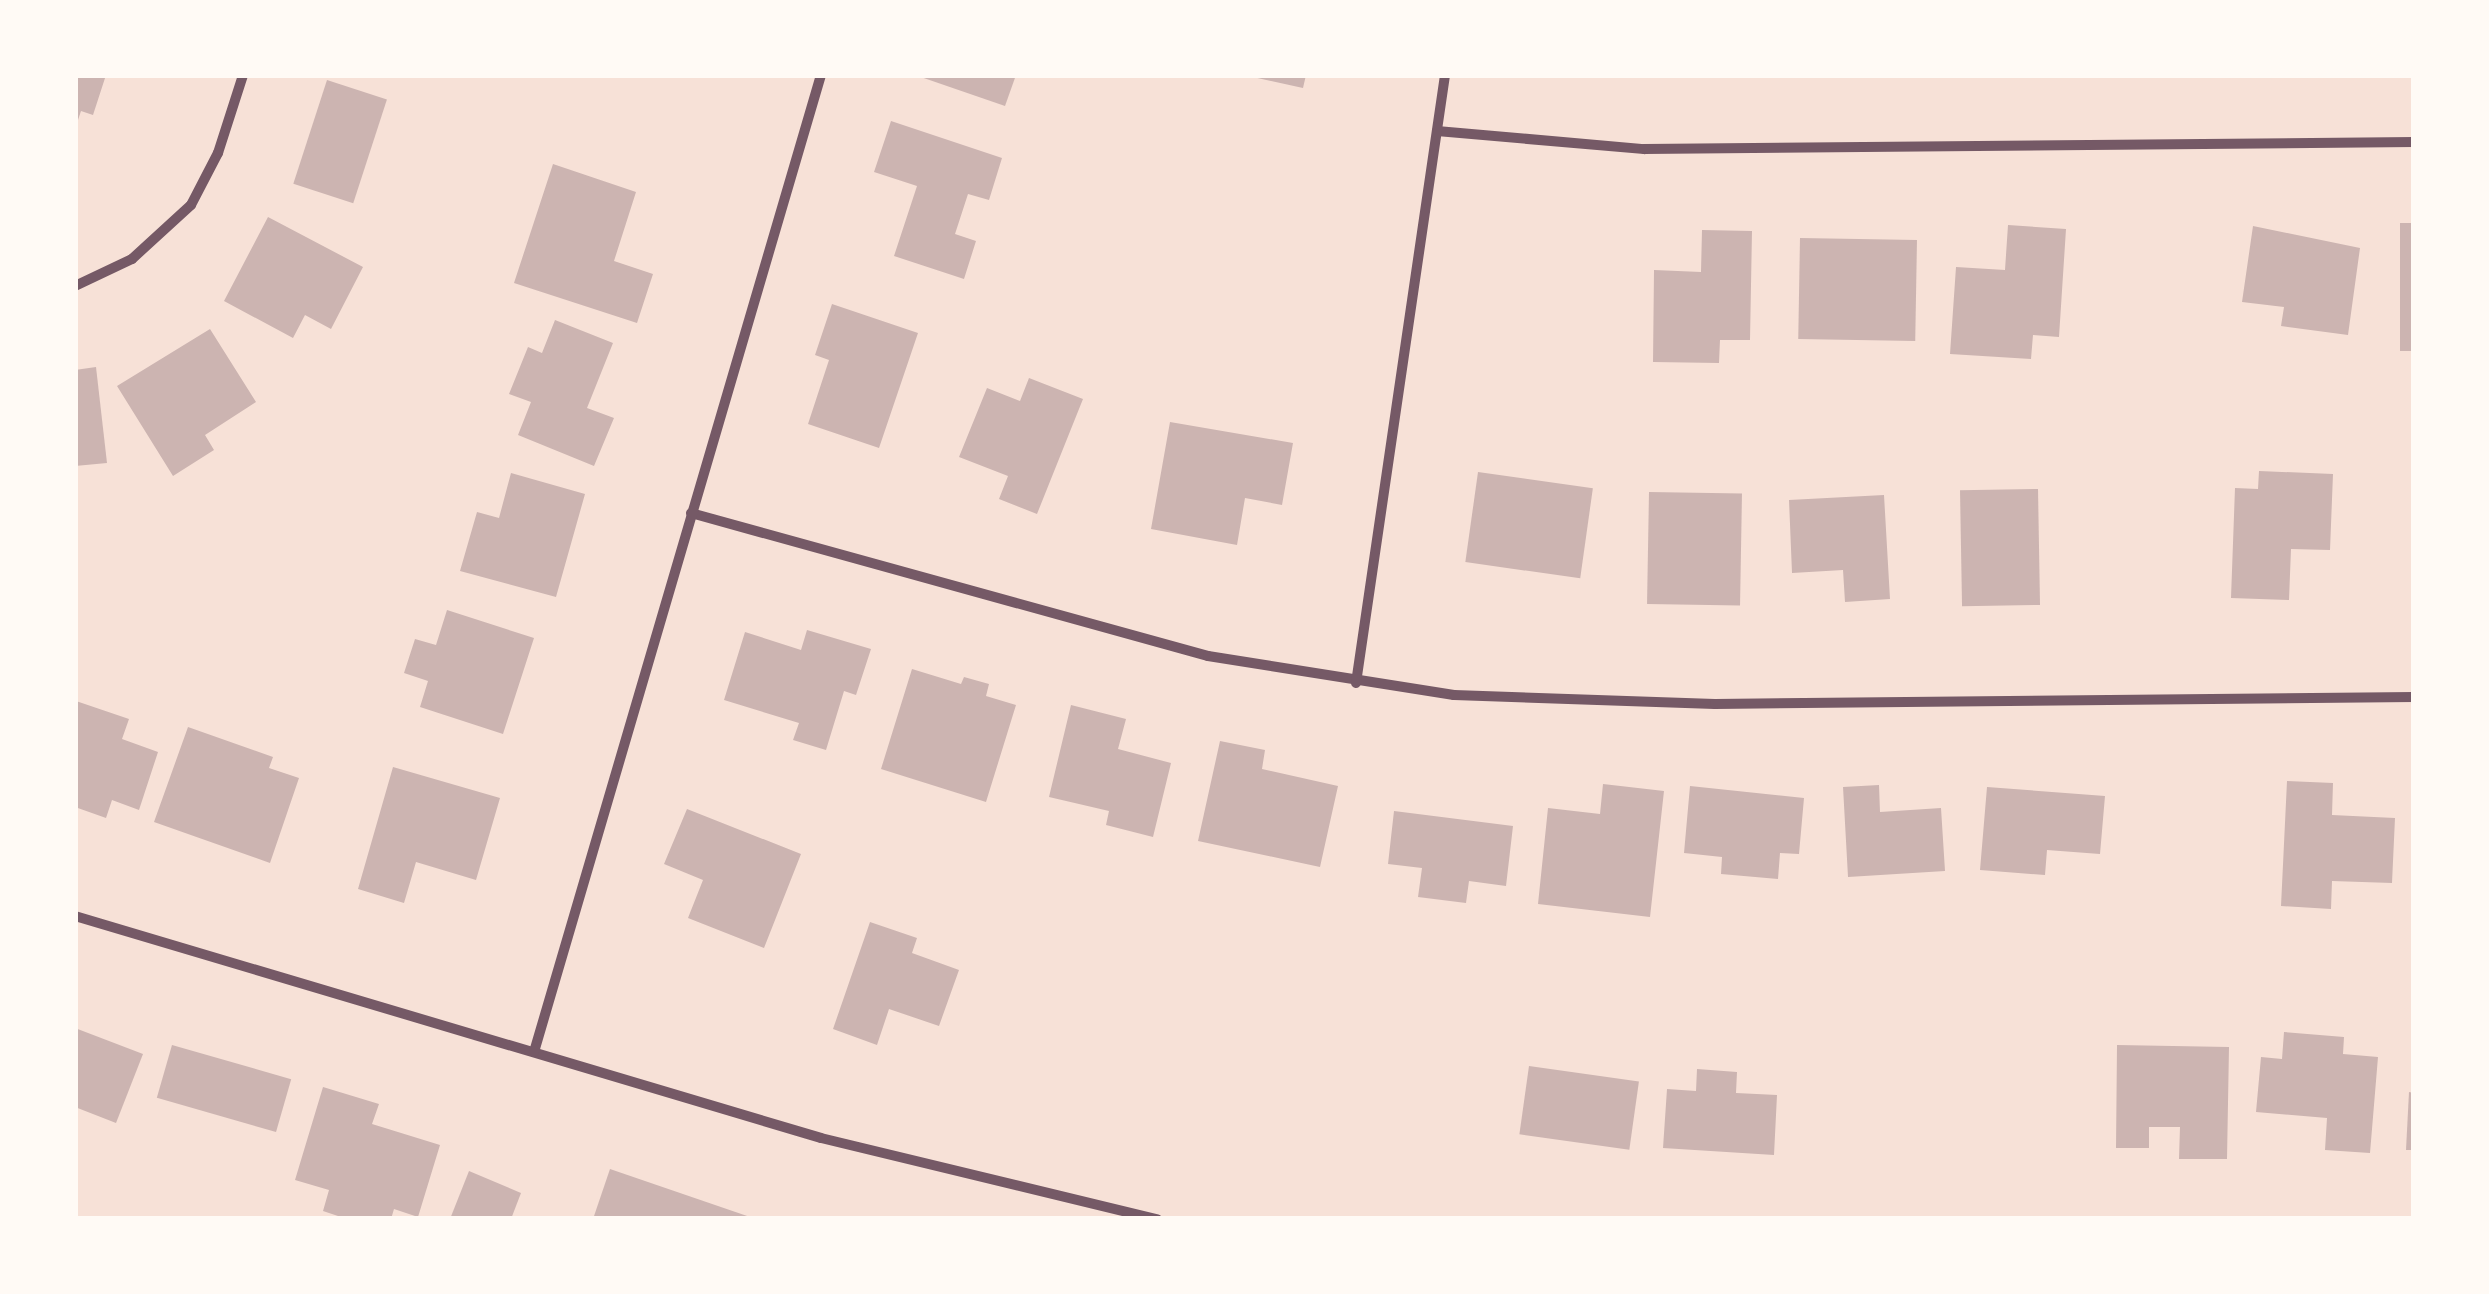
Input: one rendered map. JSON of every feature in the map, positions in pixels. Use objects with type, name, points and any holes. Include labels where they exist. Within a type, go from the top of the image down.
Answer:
[{"type":"street","points":[[75,286],[132,259],[191,204],[218,153],[243,75]]},
{"type":"street","points":[[534,1052],[821,75]]},
{"type":"street","points":[[1356,682],[1445,75]]},
{"type":"street","points":[[1437,132],[1644,149],[2414,142]]},
{"type":"street","points":[[691,513],[1110,632],[1356,682],[1627,704],[2414,698]]},
{"type":"street","points":[[75,916],[909,1162],[1157,1219]]},
{"type":"building","points":[[75,75],[106,75],[93,115],[81,111],[76,126]]},
{"type":"building","points":[[915,75],[1016,75],[1005,106]]},
{"type":"building","points":[[1244,75],[1306,75],[1303,88]]},
{"type":"building","points":[[327,80],[387,99],[353,203],[293,184]]},
{"type":"building","points":[[891,121],[1002,158],[989,200],[968,194],[955,234],[976,241],[964,279],[894,256],[917,186],[874,172]]},
{"type":"building","points":[[553,164],[636,192],[614,261],[653,274],[637,323],[514,283]]},
{"type":"building","points":[[268,217],[363,267],[331,329],[305,315],[293,338],[224,301]]},
{"type":"building","points":[[2400,223],[2414,223],[2414,351],[2400,351]]},
{"type":"building","points":[[2008,225],[2066,229],[2059,337],[2033,335],[2031,359],[1950,354],[1956,267],[2005,270]]},
{"type":"building","points":[[2253,226],[2360,248],[2348,335],[2281,326],[2284,307],[2242,302]]},
{"type":"building","points":[[1702,230],[1752,231],[1750,340],[1720,340],[1719,363],[1653,362],[1654,270],[1701,272]]},
{"type":"building","points":[[1800,238],[1917,240],[1915,341],[1798,339]]},
{"type":"building","points":[[832,304],[918,333],[879,448],[808,424],[829,360],[815,355]]},
{"type":"building","points":[[555,320],[613,343],[587,408],[614,418],[594,466],[518,435],[531,402],[509,394],[528,347],[542,353]]},
{"type":"building","points":[[210,329],[256,402],[205,435],[214,450],[173,476],[117,386]]},
{"type":"building","points":[[96,367],[107,463],[75,466],[75,370]]},
{"type":"building","points":[[1029,378],[1083,399],[1037,514],[999,499],[1008,476],[959,457],[987,388],[1020,401]]},
{"type":"building","points":[[1170,422],[1293,443],[1282,505],[1245,498],[1237,545],[1151,529]]},
{"type":"building","points":[[2259,471],[2333,474],[2330,550],[2291,549],[2289,600],[2231,598],[2235,488],[2258,489]]},
{"type":"building","points":[[1478,472],[1593,488],[1580,578],[1465,562]]},
{"type":"building","points":[[511,473],[585,494],[556,597],[460,571],[477,512],[499,518]]},
{"type":"building","points":[[2038,489],[2040,605],[1962,606],[1960,490]]},
{"type":"building","points":[[1649,492],[1742,494],[1740,606],[1647,604]]},
{"type":"building","points":[[1884,495],[1890,599],[1845,602],[1843,570],[1792,573],[1789,500]]},
{"type":"building","points":[[447,610],[534,638],[503,734],[420,707],[428,681],[404,673],[415,639],[436,645]]},
{"type":"building","points":[[807,630],[871,649],[856,695],[844,691],[826,750],[793,740],[799,723],[724,700],[745,632],[801,650]]},
{"type":"building","points":[[912,669],[961,684],[964,677],[989,684],[986,696],[1016,705],[986,802],[881,769]]},
{"type":"building","points":[[76,701],[129,719],[122,739],[158,752],[139,810],[112,800],[106,818],[75,807]]},
{"type":"building","points":[[1071,705],[1126,719],[1118,749],[1171,763],[1153,837],[1106,825],[1109,811],[1049,797]]},
{"type":"building","points":[[188,727],[273,757],[269,768],[299,778],[270,863],[154,822]]},
{"type":"building","points":[[1220,741],[1265,750],[1262,769],[1338,786],[1320,867],[1198,841]]},
{"type":"building","points":[[393,767],[500,798],[476,880],[416,862],[404,903],[358,889]]},
{"type":"building","points":[[2287,781],[2333,783],[2332,815],[2395,818],[2392,883],[2332,881],[2331,909],[2281,906]]},
{"type":"building","points":[[1603,784],[1664,791],[1650,917],[1538,904],[1548,808],[1600,814]]},
{"type":"building","points":[[1879,785],[1880,812],[1941,808],[1945,871],[1848,877],[1843,787]]},
{"type":"building","points":[[1690,786],[1804,798],[1799,854],[1780,853],[1778,879],[1721,874],[1722,857],[1684,853]]},
{"type":"building","points":[[1987,787],[2105,796],[2100,854],[2047,850],[2045,875],[1980,870]]},
{"type":"building","points":[[687,809],[801,854],[764,948],[688,918],[703,880],[664,864]]},
{"type":"building","points":[[1394,811],[1513,826],[1506,886],[1469,881],[1466,903],[1418,897],[1422,868],[1388,864]]},
{"type":"building","points":[[870,922],[917,938],[912,953],[959,970],[939,1026],[889,1009],[877,1045],[833,1029]]},
{"type":"building","points":[[75,1028],[143,1054],[116,1123],[75,1107]]},
{"type":"building","points":[[2284,1032],[2344,1037],[2343,1054],[2378,1057],[2370,1153],[2325,1150],[2327,1118],[2256,1112],[2261,1057],[2282,1059]]},
{"type":"building","points":[[172,1045],[291,1079],[276,1132],[157,1098]]},
{"type":"building","points":[[2117,1045],[2229,1047],[2227,1159],[2179,1159],[2180,1127],[2149,1127],[2149,1148],[2116,1148]]},
{"type":"building","points":[[1529,1066],[1639,1081],[1629,1150],[1519,1134]]},
{"type":"building","points":[[1697,1069],[1737,1072],[1736,1093],[1777,1095],[1774,1155],[1663,1148],[1667,1089],[1696,1091]]},
{"type":"building","points":[[323,1087],[379,1104],[372,1124],[440,1145],[418,1217],[394,1209],[391,1219],[347,1219],[323,1211],[329,1190],[295,1180]]},
{"type":"building","points":[[2409,1092],[2414,1093],[2414,1150],[2406,1150]]},
{"type":"building","points":[[610,1169],[753,1218],[753,1219],[593,1219]]},
{"type":"building","points":[[469,1171],[521,1193],[511,1219],[450,1219]]}]
